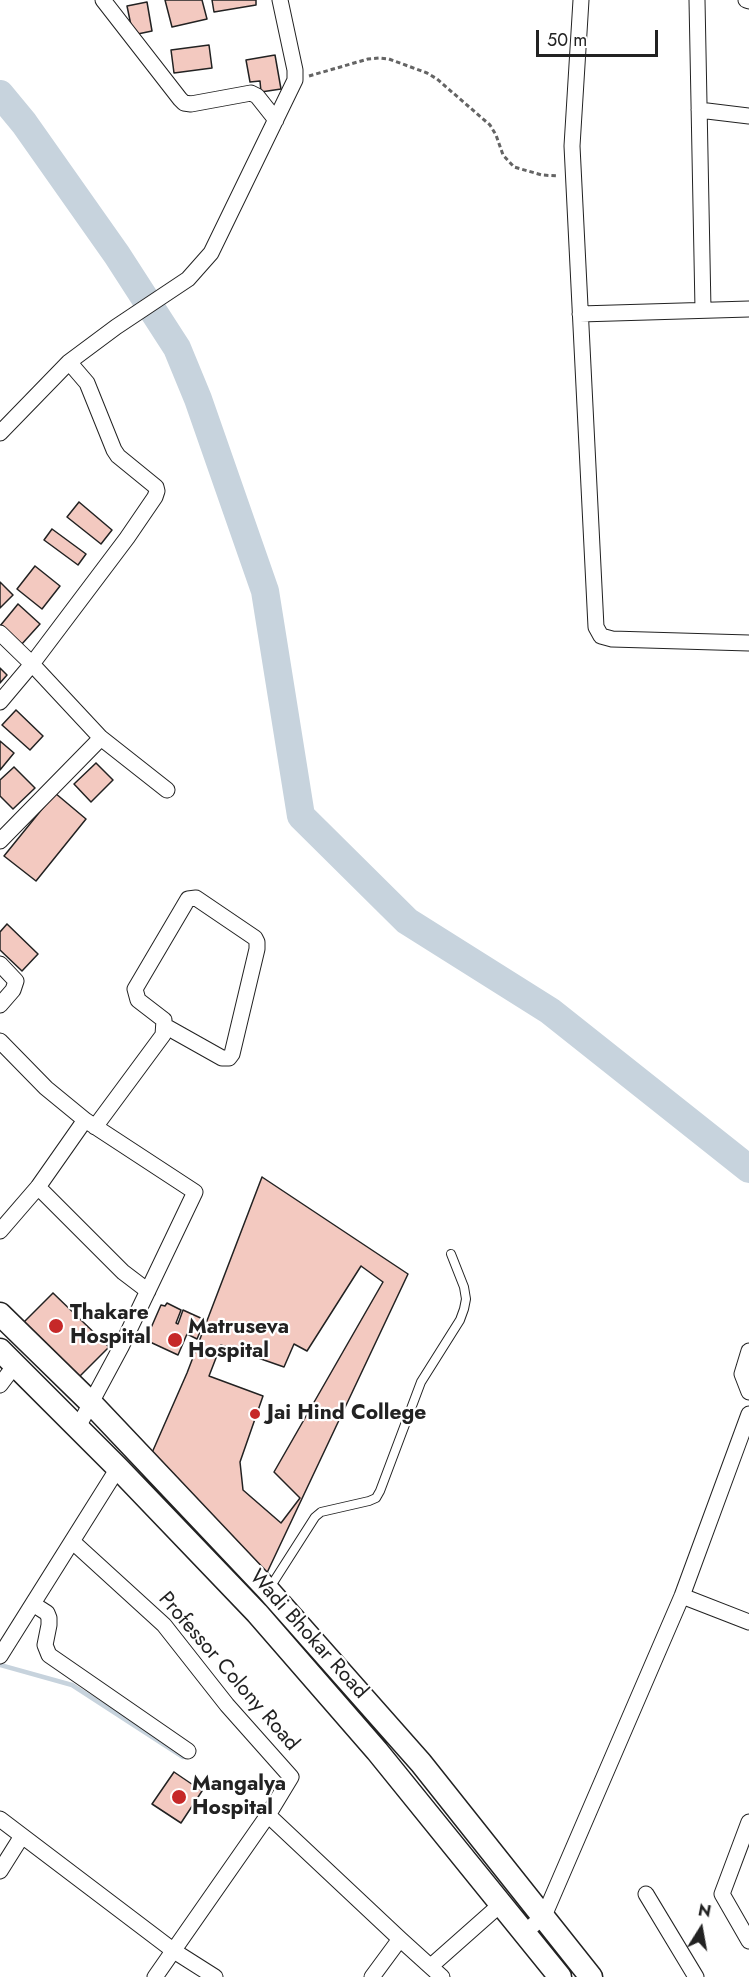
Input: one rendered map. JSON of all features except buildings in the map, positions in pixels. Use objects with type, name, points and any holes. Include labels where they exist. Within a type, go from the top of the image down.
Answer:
[{"type":"main road","name":"Wadi Bhokar Road","points":[[0,1314],[91,1403],[268,1590],[422,1763],[591,1977]]},
{"type":"main road","name":"Wadi Bhokar Road","points":[[7,1358],[78,1427],[256,1613],[399,1780],[560,1977]]},
{"type":"main road","points":[[399,1780],[422,1763]]},
{"type":"street","points":[[103,0],[184,103],[190,104],[251,93],[257,96],[276,120]]},
{"type":"street","points":[[1,430],[69,363],[116,327],[188,279],[211,253],[295,80],[296,70],[280,0]]},
{"type":"street","points":[[581,0],[573,135],[573,176],[596,627],[601,636],[612,639],[749,643]]},
{"type":"street","points":[[697,0],[703,309]]},
{"type":"street","points":[[699,110],[749,116]]},
{"type":"street","points":[[580,314],[749,309]]},
{"type":"street","points":[[0,702],[32,664],[127,538],[157,491],[156,487],[118,456],[87,383],[69,363]]},
{"type":"street","points":[[0,633],[101,738],[167,789]]},
{"type":"street","points":[[0,842],[101,738]]},
{"type":"street","points":[[0,1231],[163,1035],[164,1020],[138,1000],[135,989],[188,899],[196,898],[255,938],[257,942],[232,1054],[229,1058],[222,1058],[165,1026]]},
{"type":"street","points":[[0,964],[16,981],[13,990],[0,1005]]},
{"type":"street","points":[[0,1041],[46,1088],[90,1124],[195,1192],[148,1291],[78,1427]]},
{"type":"street","points":[[38,1187],[123,1272],[148,1291]]},
{"type":"street","points":[[749,1351],[742,1374],[749,1392]]},
{"type":"street","points":[[0,1385],[7,1358]]},
{"type":"street","points":[[525,1932],[544,1916],[682,1596],[749,1414]]},
{"type":"street","points":[[1,1651],[73,1542],[118,1468]]},
{"type":"street","name":"Professor Colony Road","points":[[73,1542],[165,1625],[227,1704],[291,1777],[268,1815]]},
{"type":"street","points":[[682,1596],[749,1622]]},
{"type":"street","points":[[33,1604],[47,1613],[49,1618],[45,1645],[49,1656],[188,1751]]},
{"type":"street","points":[[155,1977],[268,1815],[442,1977]]},
{"type":"street","points":[[0,1819],[174,1951],[215,1977]]},
{"type":"street","points":[[749,1822],[722,1894],[749,1941]]},
{"type":"street","points":[[0,1871],[22,1836]]},
{"type":"street","points":[[646,1893],[696,1977]]},
{"type":"street","points":[[431,1966],[501,1904]]},
{"type":"street","points":[[372,1977],[400,1939]]},
{"type":"lane","points":[[268,1590],[315,1517],[321,1512],[369,1501],[375,1498],[380,1491],[421,1382],[460,1320],[464,1309],[464,1287],[451,1254]]},
{"type":"path","points":[[295,80],[368,59],[389,59],[437,79],[490,124],[503,155],[514,167],[542,175],[573,176]]},
{"type":"waterway","points":[[0,94],[24,123],[117,255],[177,348],[198,399],[265,591],[301,816],[407,921],[550,1011],[749,1169]]},
{"type":"waterway","points":[[0,1665],[72,1685],[183,1757]]},
{"type":"place","name":"Thakare Hospital","points":[[56,1326]]},
{"type":"place","name":"Matruseva Hospital","points":[[175,1340]]},
{"type":"place","name":"Jai Hind College","points":[[255,1414]]},
{"type":"place","name":"Mangalya Hospital","points":[[179,1797]]}]
